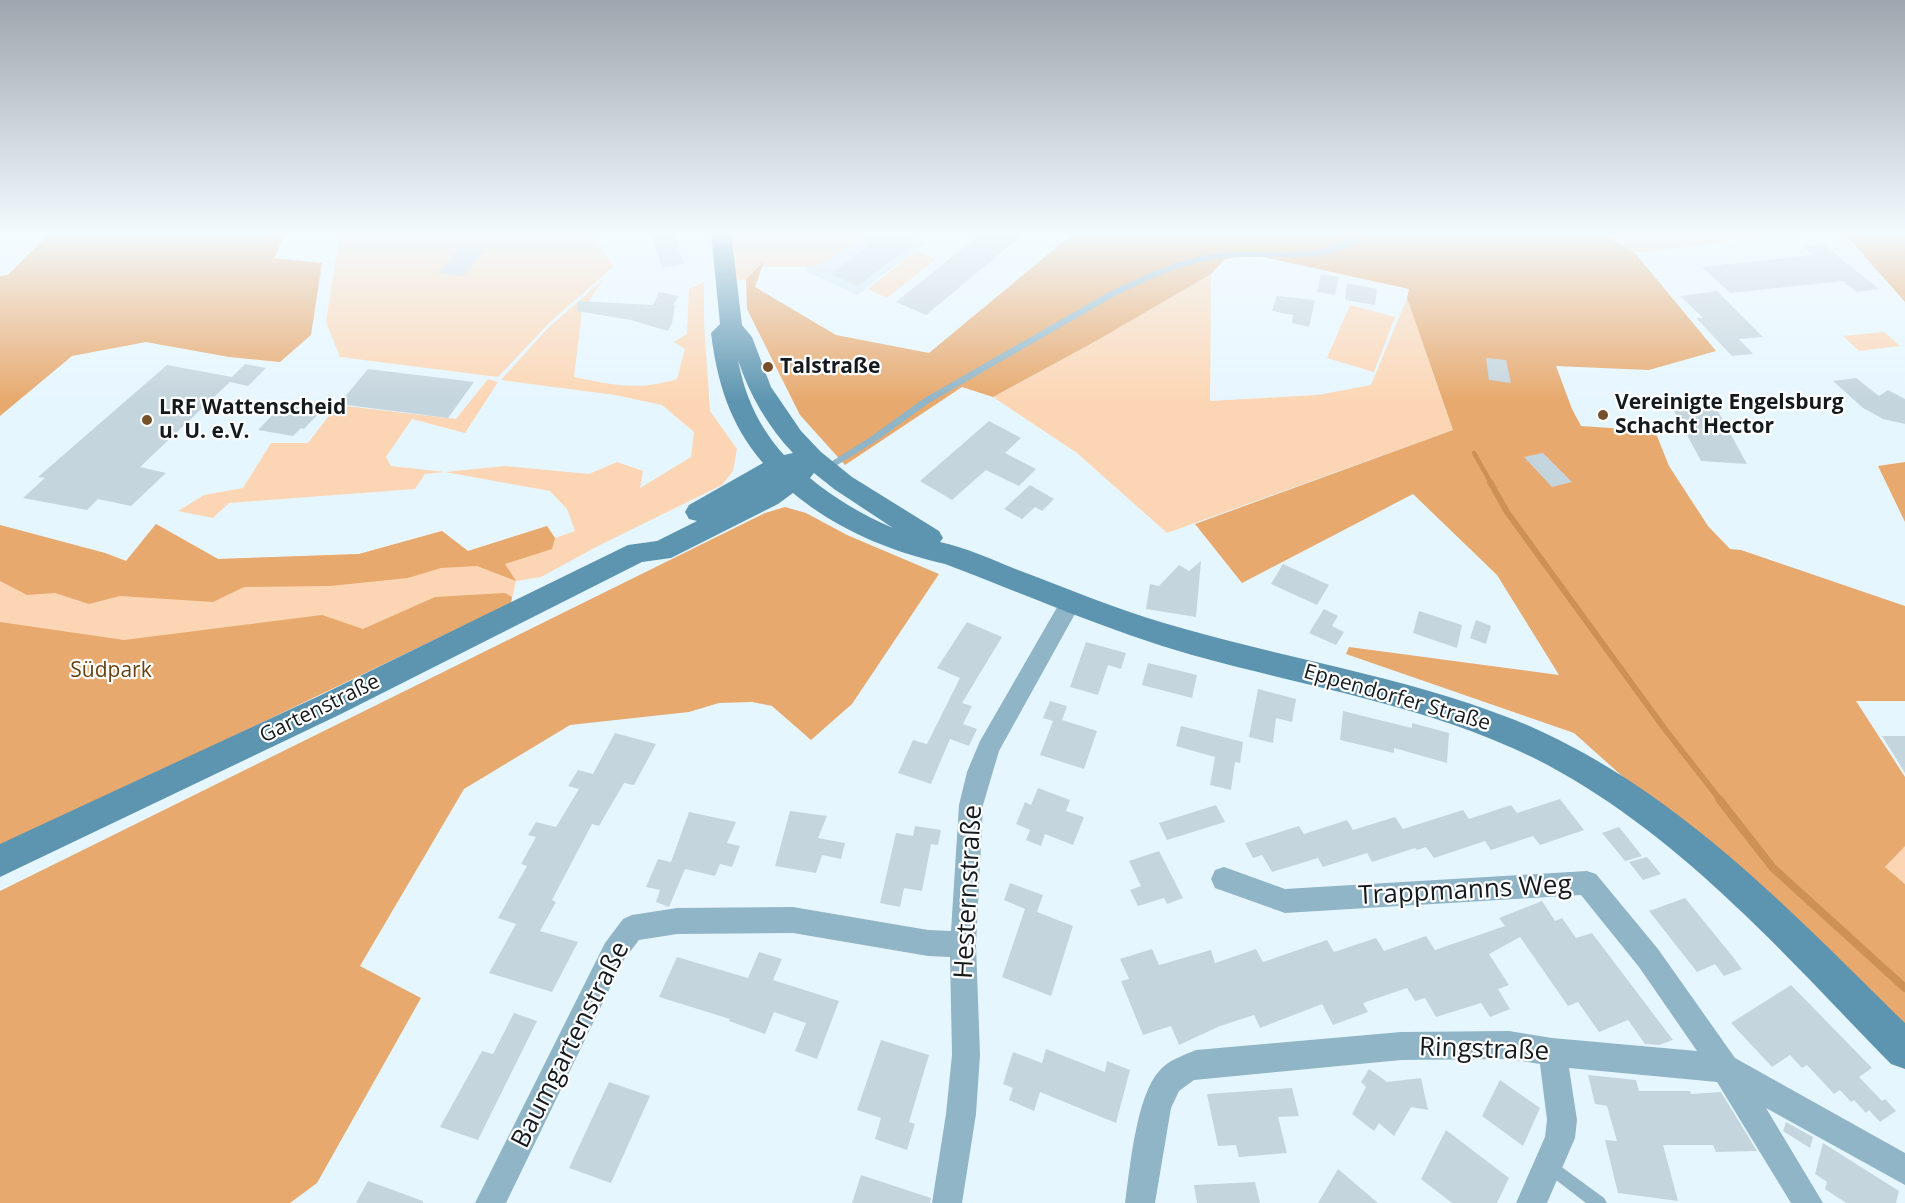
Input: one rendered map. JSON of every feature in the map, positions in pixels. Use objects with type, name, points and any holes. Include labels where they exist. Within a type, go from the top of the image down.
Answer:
[{"type":"street","points":[[726,288],[730,326],[741,337],[759,388],[792,437],[819,463],[871,503],[926,535],[950,554]]},
{"type":"street","points":[[730,326],[722,333],[726,372],[747,422],[764,448],[787,472],[819,499],[879,533],[914,547],[950,554]]},
{"type":"street","name":"Gartenstraße","points":[[638,552],[647,539],[739,490],[819,463]]},
{"type":"street","name":"Gartenstraße","points":[[754,506],[787,472]]},
{"type":"street","name":"Gartenstraße","points":[[0,861],[330,705],[638,552],[660,551],[754,506],[788,500],[819,499]]},
{"type":"street","name":"Eppendorfer Straße","points":[[950,554],[1070,603],[1151,631],[1457,711],[1546,749],[1587,771],[1632,800],[1677,834],[1761,908],[1905,1050]]},
{"type":"street","name":"Hesternstraße","points":[[947,1203],[961,1114],[966,1055],[963,945],[971,805],[988,748],[1070,603]]},
{"type":"street","name":"Trappmanns Weg","points":[[1224,879],[1285,901],[1587,883],[1656,970],[1725,1068]]},
{"type":"street","name":"Baumgartenstraße","points":[[490,1203],[614,952],[632,928],[676,921],[793,920],[928,943],[963,945]]},
{"type":"street","name":"Ringstraße","points":[[1140,1203],[1158,1099],[1166,1083],[1178,1072],[1196,1064],[1401,1046],[1509,1046],[1725,1068],[1905,1170]]},
{"type":"street","points":[[1531,1203],[1560,1138],[1562,1120],[1552,1052]]},
{"type":"street","points":[[1725,1068],[1808,1203]]},
{"type":"lane","points":[[819,463],[872,440],[926,401],[1124,288]]},
{"type":"lane","points":[[1548,1165],[1599,1203]]},
{"type":"shaded area","points":[[842,288],[866,288],[857,295]]},
{"type":"green space","points":[[0,288],[318,288],[311,335],[280,362],[229,357],[146,342],[72,356],[0,416]]},
{"type":"green space","points":[[331,288],[589,288],[550,322],[498,377],[340,357],[326,322]]},
{"type":"green space","name":"Südpark","points":[[594,288],[598,288],[582,311],[574,377],[626,386],[650,385],[677,379],[685,349],[674,342],[687,334],[689,289],[704,288],[710,411],[737,449],[733,471],[722,485],[598,546],[541,577],[516,581],[511,603],[0,848],[0,525],[105,553],[126,561],[156,524],[218,559],[359,554],[442,531],[468,551],[547,526],[555,538],[575,531],[567,509],[550,491],[445,472],[505,466],[589,474],[617,462],[643,471],[640,488],[691,457],[694,432],[662,405],[615,395],[501,380],[548,328]]},
{"type":"green space","points":[[746,288],[757,288],[836,335],[929,353],[1007,288],[1187,288],[993,397],[962,387],[845,465],[800,415],[747,309]]},
{"type":"green space","points":[[869,288],[899,288],[887,298]]},
{"type":"green space","points":[[1187,288],[1211,288],[1210,401],[1318,395],[1371,385],[1407,298],[1453,430],[1167,533],[1077,453],[993,397]]},
{"type":"green space","points":[[1405,288],[1664,288],[1716,351],[1649,370],[1556,366],[1581,426],[1655,431],[1669,466],[1708,526],[1730,549],[1741,550],[1905,606],[1905,701],[1856,701],[1905,777],[1905,846],[1885,867],[1905,884],[1905,1033],[1850,980],[1574,733],[1346,654],[1349,647],[1559,675],[1497,575],[1413,494],[1242,583],[1195,524],[1453,430],[1407,298],[1409,289]]},
{"type":"green space","points":[[1893,288],[1905,288],[1905,302]]},
{"type":"green space","points":[[1350,305],[1395,317],[1374,372],[1327,358]]},
{"type":"green space","points":[[1884,332],[1900,346],[1859,351],[1843,336]]},
{"type":"green space","points":[[488,379],[498,382],[465,433],[412,419],[386,457],[391,466],[445,472],[425,474],[415,489],[229,503],[213,518],[178,511],[204,495],[243,488],[271,443],[308,443],[337,405],[456,419]]},
{"type":"green space","points":[[1905,462],[1905,522],[1878,466]]},
{"type":"green space","points":[[785,507],[806,513],[847,535],[939,574],[852,704],[811,740],[772,706],[752,702],[719,703],[689,712],[570,725],[464,789],[360,966],[421,998],[317,1183],[290,1203],[0,1203],[0,891],[765,513]]},
{"type":"green space","points":[[156,524],[218,559],[359,554],[442,531],[468,551],[547,526],[555,538],[552,549],[505,564],[516,581],[477,566],[441,568],[408,578],[330,586],[244,587],[213,602],[120,596],[89,604],[55,593],[27,595],[0,581],[0,525],[105,553],[126,561]]},
{"type":"green space","points":[[505,593],[512,597],[511,603],[0,848],[0,622],[124,640],[322,615],[363,629],[435,597]]},
{"type":"green space","points":[[1905,845],[1905,884],[1885,867]]},
{"type":"building","points":[[913,288],[958,288],[926,315],[896,302]]},
{"type":"building","points":[[1318,288],[1337,288],[1335,295],[1317,292]]},
{"type":"building","points":[[1346,288],[1377,289],[1375,305],[1345,300]]},
{"type":"building","points":[[1725,288],[1776,288],[1730,293]]},
{"type":"building","points":[[1852,288],[1879,289],[1857,292]]},
{"type":"building","points":[[1717,291],[1763,337],[1739,339],[1753,354],[1732,356],[1696,318],[1703,318],[1680,296]]},
{"type":"building","points":[[659,292],[679,296],[673,305],[675,305],[672,323],[668,331],[631,320],[577,311],[578,301],[653,305]]},
{"type":"building","points":[[1277,296],[1315,300],[1309,327],[1292,323],[1293,315],[1272,311]]},
{"type":"building","points":[[1486,358],[1506,360],[1511,383],[1489,380]]},
{"type":"building","name":"LRF Wattenscheid u. U. e.V.","points":[[245,364],[266,368],[248,386],[230,382],[140,467],[166,473],[131,506],[98,499],[87,510],[23,498],[45,478],[38,477],[167,365],[232,377]]},
{"type":"building","points":[[368,369],[474,382],[448,418],[339,404]]},
{"type":"building","points":[[1856,378],[1879,396],[1888,390],[1905,399],[1905,424],[1883,419],[1863,408],[1833,381]]},
{"type":"building","points":[[1667,398],[1712,400],[1747,464],[1701,461]]},
{"type":"building","points":[[283,404],[321,411],[304,429],[301,428],[293,436],[258,430]]},
{"type":"building","points":[[989,421],[1021,438],[1005,453],[1036,469],[1019,486],[986,470],[952,500],[920,481]]},
{"type":"building","points":[[1543,453],[1572,482],[1552,487],[1524,457]]},
{"type":"building","points":[[1030,485],[1054,499],[1042,511],[1035,507],[1022,519],[1004,509]]},
{"type":"building","points":[[1201,561],[1196,617],[1146,609],[1150,584],[1159,586],[1179,565],[1189,571]]},
{"type":"building","points":[[1283,564],[1329,585],[1317,605],[1271,584]]},
{"type":"building","points":[[1324,609],[1338,616],[1332,626],[1344,632],[1336,645],[1309,633]]},
{"type":"building","points":[[1419,611],[1462,625],[1457,648],[1413,633]]},
{"type":"building","points":[[1476,620],[1491,626],[1486,644],[1470,638]]},
{"type":"building","points":[[967,622],[1002,637],[962,703],[972,706],[963,724],[977,729],[969,746],[950,739],[931,784],[898,773],[913,740],[927,744],[960,678],[937,668]]},
{"type":"building","points":[[1086,642],[1126,653],[1121,669],[1108,665],[1098,695],[1070,687]]},
{"type":"building","points":[[1148,663],[1197,675],[1192,698],[1142,685]]},
{"type":"building","points":[[1258,689],[1296,699],[1292,722],[1276,718],[1273,743],[1249,737]]},
{"type":"building","points":[[1050,701],[1067,706],[1062,720],[1097,731],[1084,769],[1040,755],[1053,721],[1043,718]]},
{"type":"building","points":[[1343,711],[1412,728],[1412,723],[1449,733],[1447,763],[1394,748],[1394,753],[1340,740]]},
{"type":"building","points":[[1181,726],[1243,742],[1240,763],[1235,762],[1231,790],[1210,785],[1215,757],[1176,746]]},
{"type":"building","points":[[615,733],[656,744],[634,785],[624,783],[599,826],[592,824],[552,900],[556,902],[540,931],[578,942],[552,992],[489,973],[516,924],[498,918],[527,866],[521,864],[536,837],[528,835],[536,822],[556,827],[579,789],[568,786],[578,770],[593,774]]},
{"type":"building","points":[[1882,736],[1905,736],[1905,773]]},
{"type":"building","points":[[1038,788],[1070,800],[1066,811],[1084,817],[1073,845],[1045,834],[1041,846],[1026,840],[1030,830],[1016,824],[1025,802],[1031,805]]},
{"type":"building","points":[[1560,799],[1584,830],[1540,845],[1533,836],[1491,850],[1485,841],[1434,858],[1426,847],[1417,850],[1415,848],[1372,862],[1367,853],[1323,867],[1318,858],[1272,872],[1262,855],[1253,858],[1245,843],[1299,826],[1304,834],[1347,820],[1353,830],[1395,817],[1403,829],[1463,810],[1469,819],[1511,805],[1517,813]]},
{"type":"building","points":[[1216,805],[1225,822],[1167,840],[1159,823]]},
{"type":"building","points":[[790,811],[827,816],[818,838],[845,843],[841,859],[822,855],[816,873],[775,866]]},
{"type":"building","points":[[689,812],[736,822],[727,843],[740,846],[732,867],[720,864],[715,876],[685,869],[669,907],[656,902],[660,890],[646,887],[658,859],[671,862]]},
{"type":"building","points":[[915,826],[941,830],[938,845],[931,844],[922,891],[904,888],[900,907],[880,903],[896,833],[913,836]]},
{"type":"building","points":[[1619,827],[1642,856],[1625,861],[1602,833]]},
{"type":"building","points":[[1159,851],[1183,898],[1167,904],[1164,898],[1138,906],[1130,890],[1141,886],[1129,861]]},
{"type":"building","points":[[1647,857],[1661,874],[1643,880],[1629,862]]},
{"type":"building","points":[[1010,883],[1043,895],[1037,912],[1073,926],[1051,996],[1002,977],[1025,909],[1004,900]]},
{"type":"building","points":[[1685,898],[1742,969],[1724,976],[1715,964],[1697,972],[1649,911]]},
{"type":"building","points":[[1542,901],[1555,921],[1562,918],[1576,938],[1592,933],[1673,1040],[1659,1045],[1645,1044],[1628,1020],[1599,1032],[1578,1002],[1568,1006],[1520,937],[1489,954],[1509,985],[1498,989],[1510,1009],[1490,1017],[1481,1003],[1436,1017],[1425,998],[1415,1001],[1407,988],[1363,1003],[1368,1012],[1333,1025],[1322,1004],[1260,1028],[1254,1015],[1220,1026],[1179,1045],[1171,1026],[1143,1035],[1121,981],[1129,979],[1120,959],[1152,949],[1159,965],[1211,950],[1215,963],[1256,949],[1263,962],[1327,940],[1334,952],[1376,938],[1384,951],[1426,936],[1435,950],[1505,926],[1499,918]]},
{"type":"building","points":[[759,952],[782,959],[773,980],[839,1001],[817,1059],[795,1051],[806,1023],[774,1012],[765,1034],[729,1021],[730,1019],[659,997],[677,957],[748,978]]},
{"type":"building","points":[[1791,985],[1872,1068],[1859,1077],[1882,1101],[1885,1099],[1896,1111],[1880,1122],[1869,1110],[1866,1113],[1854,1100],[1851,1102],[1840,1090],[1834,1094],[1807,1065],[1802,1068],[1790,1055],[1772,1067],[1731,1023]]},
{"type":"building","points":[[514,1013],[537,1021],[478,1140],[440,1127],[482,1051],[493,1054]]},
{"type":"building","points":[[881,1040],[929,1055],[909,1122],[915,1124],[907,1150],[875,1139],[881,1118],[857,1110]]},
{"type":"building","points":[[1046,1049],[1105,1072],[1107,1061],[1130,1070],[1116,1123],[1040,1092],[1034,1111],[1009,1100],[1013,1088],[1003,1084],[1013,1052],[1042,1063]]},
{"type":"building","points":[[1369,1069],[1387,1082],[1421,1078],[1428,1110],[1411,1107],[1394,1136],[1379,1123],[1374,1131],[1352,1114],[1366,1087],[1361,1082]]},
{"type":"building","points":[[1588,1075],[1636,1080],[1639,1091],[1690,1091],[1691,1094],[1721,1092],[1757,1151],[1716,1152],[1713,1145],[1663,1145],[1678,1201],[1618,1193],[1605,1140],[1617,1141],[1607,1106],[1595,1104]]},
{"type":"building","points":[[1500,1080],[1540,1108],[1523,1146],[1482,1116]]},
{"type":"building","points":[[609,1082],[650,1096],[611,1183],[569,1168]]},
{"type":"building","points":[[1292,1088],[1299,1116],[1278,1117],[1287,1153],[1239,1157],[1236,1145],[1218,1146],[1207,1094]]},
{"type":"building","points":[[1786,1122],[1813,1137],[1810,1148],[1783,1131]]},
{"type":"building","points":[[1446,1130],[1509,1178],[1497,1203],[1452,1203],[1421,1179]]},
{"type":"building","points":[[1823,1143],[1899,1191],[1896,1203],[1846,1203],[1825,1189],[1827,1182],[1815,1174]]},
{"type":"building","points":[[1338,1169],[1378,1203],[1318,1203]]},
{"type":"building","points":[[861,1175],[931,1198],[930,1203],[852,1203]]},
{"type":"building","points":[[368,1181],[423,1201],[423,1203],[356,1203]]},
{"type":"building","points":[[1255,1182],[1260,1203],[1197,1203],[1194,1185]]},
{"type":"waterway","points":[[1474,453],[1491,483]]},
{"type":"waterway","points":[[1490,482],[1507,512],[1664,728],[1721,801]]},
{"type":"waterway","points":[[1719,799],[1773,868],[1905,988]]},
{"type":"place","name":"Talstraße","points":[[768,367]]},
{"type":"place","name":"Vereinigte Engelsburg Schacht Hector","points":[[1603,415]]},
{"type":"place","name":"LRF Wattenscheid u. U. e.V.","points":[[147,420]]}]
